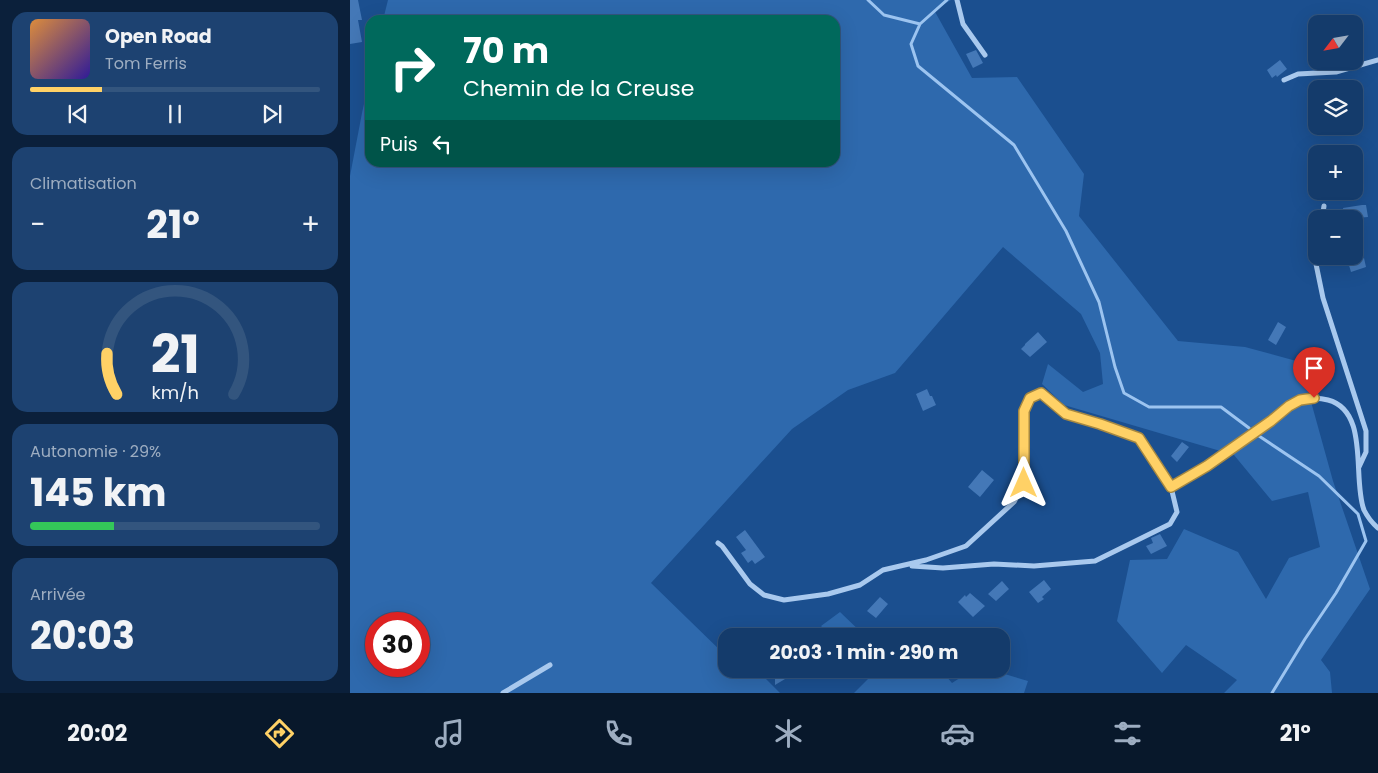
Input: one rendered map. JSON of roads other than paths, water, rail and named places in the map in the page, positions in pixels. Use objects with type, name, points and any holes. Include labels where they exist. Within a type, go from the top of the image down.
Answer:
[{"type":"street","points":[[957,0],[963,24],[985,55]]},
{"type":"street","points":[[1284,80],[1298,74],[1336,72],[1378,60]]},
{"type":"street","points":[[1323,210],[1324,206]]},
{"type":"street","points":[[1316,265],[1323,298],[1366,431],[1366,452],[1358,468]]},
{"type":"street","points":[[718,542],[750,584],[764,595],[784,600],[828,594],[860,585],[883,570],[926,560],[966,546],[1014,502],[1024,483],[1024,411],[1030,398],[1041,393],[1066,414],[1139,438],[1171,487],[1177,512],[1170,524],[1095,561],[1034,566],[994,564],[943,568],[905,565]]},
{"type":"street","points":[[1171,487],[1207,466],[1289,406],[1300,400],[1326,399],[1332,401],[1346,412],[1351,419],[1357,445],[1364,510],[1378,528]]},
{"type":"street","points":[[503,693],[550,665]]},
{"type":"waterway","points":[[868,0],[884,15],[920,24],[911,44],[918,66],[1014,145],[1066,231],[1099,302],[1115,367],[1124,393],[1149,407],[1221,407],[1249,428]]},
{"type":"waterway","points":[[920,24],[947,0]]},
{"type":"waterway","points":[[1259,436],[1319,476],[1358,514],[1366,541],[1336,593],[1272,693]]}]
